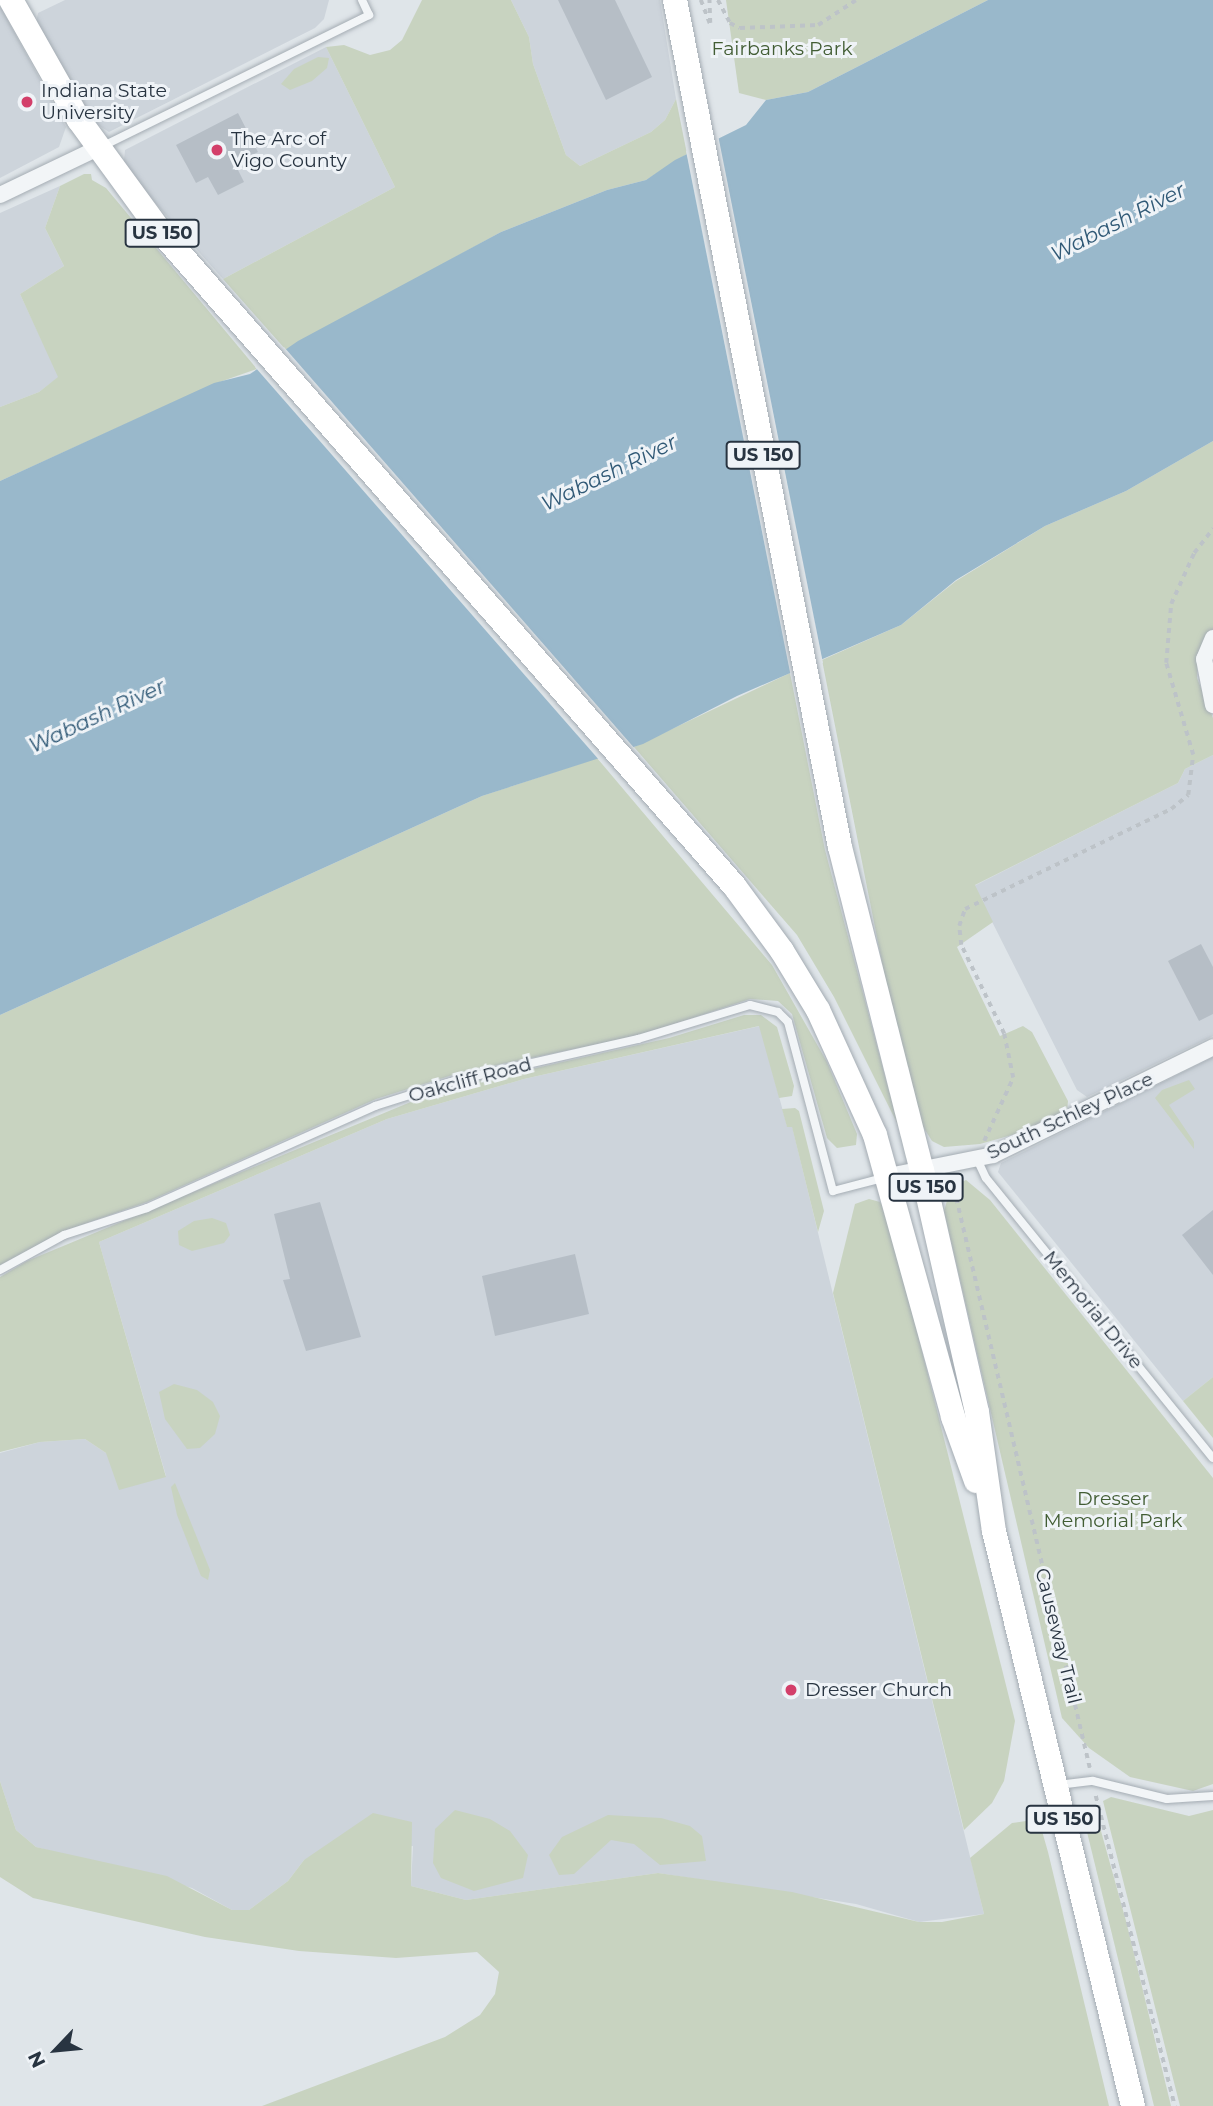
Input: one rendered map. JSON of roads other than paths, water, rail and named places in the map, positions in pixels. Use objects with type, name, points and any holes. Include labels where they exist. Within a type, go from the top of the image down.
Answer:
[{"type":"main road","name":"US 150","points":[[11,0],[98,149],[160,231],[735,887],[818,1010],[857,1090],[889,1176],[953,1417],[994,1531]]},
{"type":"main road","name":"US 150","points":[[674,0],[840,847],[922,1170],[977,1412],[994,1531],[1133,2106]]},
{"type":"street","points":[[0,195],[98,149]]},
{"type":"street","points":[[1210,642],[1205,678],[1213,705]]},
{"type":"street","name":"South Schley Place","points":[[889,1176],[977,1159],[1027,1140],[1213,1047]]},
{"type":"lane","points":[[98,149],[369,15],[362,0]]},
{"type":"lane","name":"Oakcliff Road","points":[[0,1270],[64,1235],[147,1208],[375,1106],[457,1080],[650,1036],[750,1005],[778,1012],[788,1022],[833,1191],[889,1176]]},
{"type":"lane","name":"Memorial Drive","points":[[977,1159],[986,1178],[1213,1458]]},
{"type":"lane","points":[[1055,1786],[1093,1781],[1167,1799],[1213,1796]]},
{"type":"water","name":"Wabash River","points":[[988,0],[1213,0],[1213,441],[1126,491],[1045,526],[956,580],[901,625],[737,696],[643,744],[482,796],[0,1015],[0,481],[214,383],[250,374],[298,341],[501,232],[607,190],[646,180],[675,160],[746,125],[766,100],[808,92]]},
{"type":"place","name":"Indiana State University","points":[[27,102]]},
{"type":"place","name":"The Arc of Vigo County","points":[[217,150]]},
{"type":"place","name":"Dresser Church","points":[[791,1690]]},
{"type":"park label","name":"Fairbanks Park","points":[[782,49]]},
{"type":"park label","name":"Dresser Memorial Park","points":[[1113,1510]]}]
